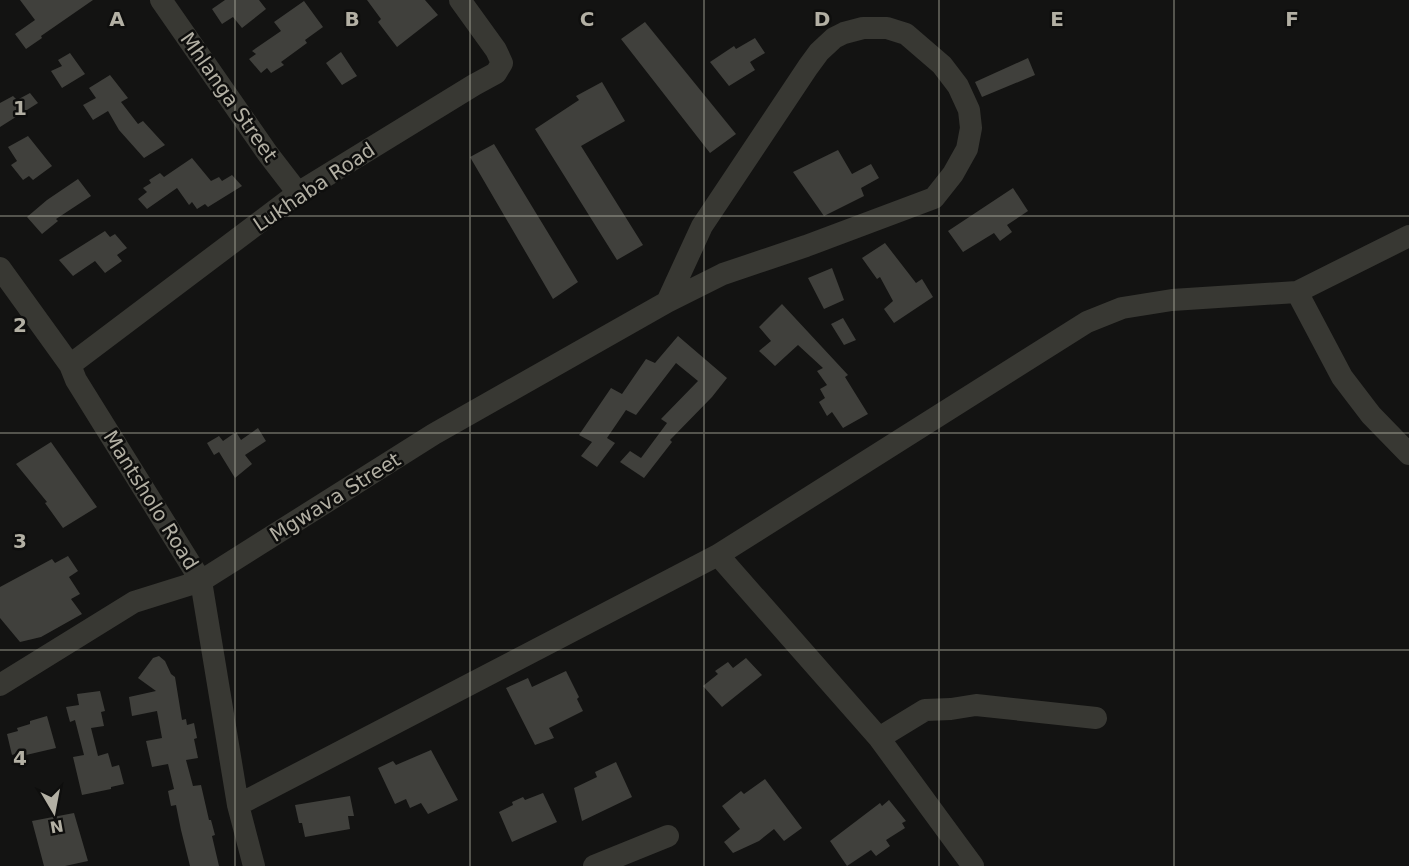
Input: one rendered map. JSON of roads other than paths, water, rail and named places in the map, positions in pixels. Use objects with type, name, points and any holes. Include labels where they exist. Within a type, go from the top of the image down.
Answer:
[{"type":"street","name":"Mhlanga Street","points":[[161,0],[268,154],[298,193]]},
{"type":"street","name":"Lukhaba Road","points":[[70,365],[298,193],[496,73],[502,63],[496,50],[460,0]]},
{"type":"street","name":"Mgwava Street","points":[[0,685],[134,602],[201,581],[434,434],[668,302],[723,274],[934,198],[953,174],[966,149],[971,128],[969,110],[958,86],[942,65],[906,34],[887,28],[863,28],[844,33],[834,39],[819,52],[808,67],[702,226],[668,302]]},
{"type":"street","points":[[238,805],[718,555],[1087,322],[1122,308],[1172,300],[1298,292],[1409,236]]},
{"type":"street","name":"Mantsholo Road","points":[[0,268],[70,365],[76,380],[201,581],[238,805],[254,866]]},
{"type":"street","points":[[1298,292],[1342,377],[1371,415],[1409,454]]},
{"type":"street","points":[[718,555],[879,738],[973,866]]},
{"type":"street","points":[[879,738],[925,710],[976,705],[1096,718]]},
{"type":"street","points":[[594,866],[668,836]]}]
